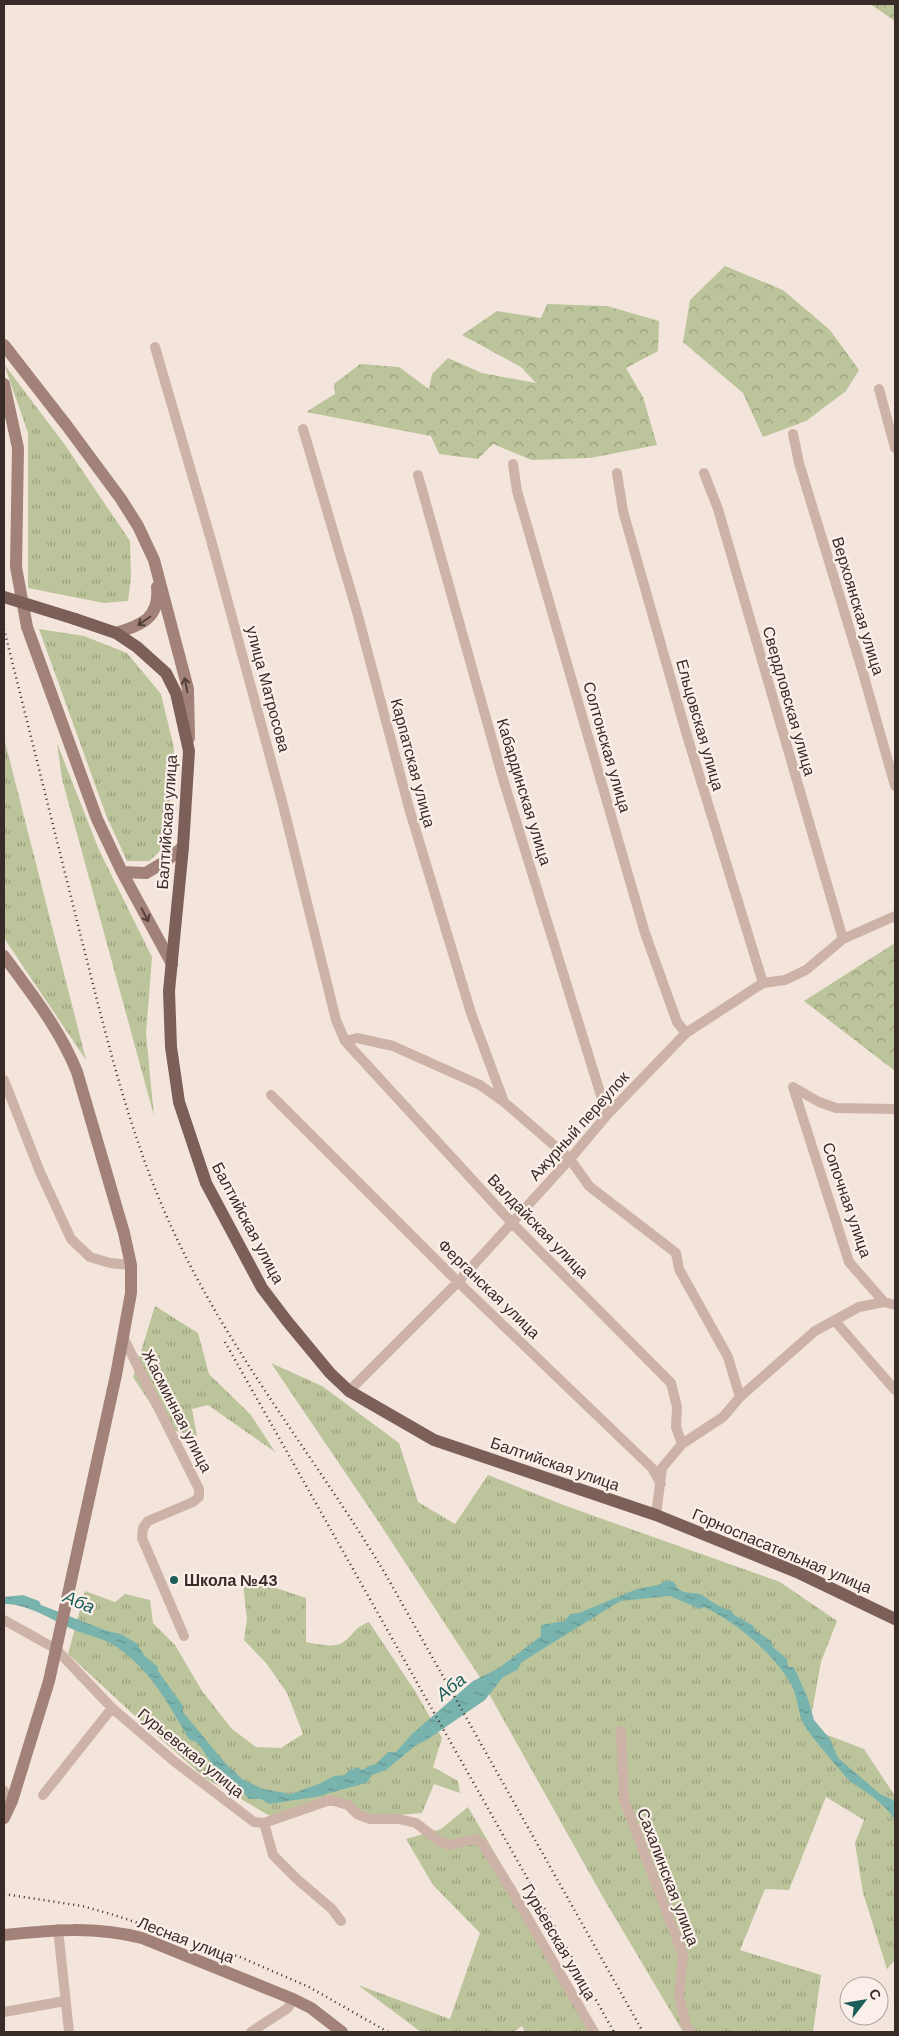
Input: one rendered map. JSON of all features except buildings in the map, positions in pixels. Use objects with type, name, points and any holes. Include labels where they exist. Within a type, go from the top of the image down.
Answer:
[{"type":"main road","points":[[4,345],[121,500],[138,526],[154,560],[188,689],[190,751]]},
{"type":"main road","points":[[4,384],[18,448],[16,566],[27,627],[94,810],[122,872],[172,964]]},
{"type":"main road","points":[[116,633],[141,624],[150,618],[156,608],[158,595],[154,560]]},
{"type":"main road","name":"Балтийская улица","points":[[4,597],[116,633],[137,647],[166,673],[176,693],[190,751],[169,991],[171,1047],[179,1102],[206,1183],[262,1288],[330,1373],[349,1391],[434,1440],[656,1515]]},
{"type":"main road","points":[[122,872],[146,873],[166,861],[183,847]]},
{"type":"main road","points":[[4,956],[50,1019],[69,1050],[78,1072],[124,1233],[130,1265],[131,1293],[49,1681],[12,1801],[4,1818]]},
{"type":"main road","name":"Горноспасательная улица","points":[[656,1515],[799,1573],[895,1619]]},
{"type":"main road","name":"Лесная улица","points":[[4,1935],[58,1929],[115,1932],[142,1938],[293,1999],[310,2008],[342,2032]]},
{"type":"street","name":"улица Матросова","points":[[155,347],[211,540],[282,801],[336,1020],[345,1040]]},
{"type":"street","points":[[879,389],[895,448]]},
{"type":"street","name":"Карпатская улица","points":[[304,429],[357,612],[412,817],[471,1013],[504,1102]]},
{"type":"street","name":"Верхоянская улица","points":[[793,434],[798,462],[861,664],[895,786]]},
{"type":"street","name":"Солтонская улица","points":[[513,464],[520,500],[644,933],[677,1022],[686,1033]]},
{"type":"street","name":"Ельцовская улица","points":[[617,473],[624,511],[682,720],[763,983]]},
{"type":"street","name":"Свердловская улица","points":[[704,473],[718,509],[843,939]]},
{"type":"street","name":"Кабардинская улица","points":[[418,475],[503,779],[607,1115]]},
{"type":"street","points":[[763,983],[785,980],[806,970],[843,939],[895,916]]},
{"type":"street","name":"Ажурный переулок","points":[[349,1391],[458,1282],[570,1159],[607,1115],[686,1033],[763,983]]},
{"type":"street","name":"Карпатская улица","points":[[345,1040],[357,1038],[393,1046],[480,1085],[504,1102],[570,1159],[590,1186],[676,1253],[679,1269],[728,1357],[740,1397]]},
{"type":"street","name":"Валдайская улица","points":[[345,1040],[512,1223],[671,1383],[677,1408],[676,1427],[682,1444]]},
{"type":"street","points":[[4,1080],[40,1172],[71,1239],[90,1257],[110,1263],[130,1265]]},
{"type":"street","name":"Сопочная улица","points":[[884,1302],[849,1262],[793,1087],[819,1102],[836,1108],[895,1109]]},
{"type":"street","name":"Ферганская улица","points":[[270,1095],[458,1282],[652,1468],[661,1484]]},
{"type":"street","points":[[656,1515],[662,1468],[682,1444],[723,1417],[740,1397],[815,1331],[859,1306],[884,1302],[895,1305]]},
{"type":"street","points":[[835,1321],[895,1390]]},
{"type":"street","name":"Жасминная улица","points":[[123,1337],[199,1489],[200,1497],[193,1502],[148,1521],[142,1532],[142,1538],[184,1636]]},
{"type":"street","name":"Гурьевская улица","points":[[4,1620],[56,1645],[112,1708],[175,1762],[254,1822],[264,1823],[330,1800],[348,1806],[357,1814],[370,1819],[399,1819],[416,1823],[439,1841],[449,1844],[468,1839],[475,1839],[482,1843],[512,1890],[594,2032]]},
{"type":"street","points":[[43,1795],[112,1708]]},
{"type":"street","name":"Сахалинская улица","points":[[621,1730],[624,1800],[683,1955],[679,1997],[686,2026],[690,2032]]},
{"type":"street","points":[[4,1791],[12,1801]]},
{"type":"street","points":[[264,1823],[273,1855],[298,1880],[332,1909],[341,1921]]},
{"type":"street","points":[[58,1929],[69,2032]]},
{"type":"street","points":[[251,2032],[288,2008],[293,1999]]},
{"type":"street","points":[[4,2012],[65,2001]]},
{"type":"green space","points":[[870,4],[895,4],[895,21]]},
{"type":"green space","points":[[725,266],[783,290],[830,330],[859,370],[846,391],[806,421],[763,437],[743,393],[683,342],[690,300]]},
{"type":"green space","points":[[547,304],[607,306],[659,321],[658,351],[626,368],[643,397],[657,445],[590,458],[532,460],[493,444],[478,459],[439,454],[431,436],[306,412],[335,394],[334,384],[360,364],[399,367],[429,389],[432,374],[448,358],[482,373],[536,383],[521,367],[462,335],[497,311],[541,318]]},
{"type":"green space","points":[[4,364],[65,445],[130,541],[131,578],[128,601],[104,603],[28,588],[28,433]]},
{"type":"green space","points":[[39,629],[84,636],[127,653],[161,694],[174,748],[167,845],[149,861],[127,861],[106,815]]},
{"type":"green space","points":[[4,738],[86,1060],[4,938]]},
{"type":"green space","points":[[57,743],[99,850],[152,957],[146,1034],[154,1116],[62,779]]},
{"type":"green space","points":[[895,943],[895,1071],[804,1001]]},
{"type":"green space","points":[[155,1306],[198,1333],[209,1374],[251,1415],[275,1452],[208,1405],[192,1409],[197,1436],[167,1429],[133,1377]]},
{"type":"green space","points":[[271,1363],[322,1386],[399,1443],[418,1502],[455,1524],[488,1475],[566,1506],[780,1582],[837,1621],[821,1662],[809,1728],[864,1749],[895,1796],[895,1960],[887,1969],[863,1893],[855,1843],[864,1820],[826,1797],[789,1890],[765,1889],[740,1950],[821,1975],[813,2032],[683,2032],[604,1899],[479,1676],[380,1524]]},
{"type":"green space","points":[[243,1584],[264,1584],[306,1598],[306,1642],[336,1645],[345,1641],[358,1628],[369,1622],[415,1691],[442,1738],[433,1767],[458,1781],[460,1793],[434,1784],[422,1813],[364,1818],[343,1800],[270,1816],[205,1778],[68,1654],[85,1591],[115,1602],[125,1594],[150,1600],[153,1623],[175,1645],[202,1691],[232,1729],[256,1747],[281,1748],[303,1734],[287,1693],[266,1663],[244,1640],[247,1619]]},
{"type":"green space","points":[[468,1807],[599,2032],[525,2032],[522,2026],[513,2032],[421,2032],[358,1985],[450,2019],[480,1933],[433,1885],[406,1839],[441,1829]]},
{"type":"water","points":[[667,1580],[674,1582],[682,1591],[700,1594],[720,1607],[731,1610],[734,1615],[752,1625],[756,1631],[771,1641],[773,1647],[787,1659],[788,1667],[794,1667],[808,1699],[814,1720],[830,1739],[838,1758],[880,1794],[893,1800],[895,1804],[895,1820],[881,1804],[850,1781],[812,1737],[802,1721],[791,1684],[764,1650],[741,1630],[716,1613],[704,1607],[700,1609],[670,1596],[620,1601],[522,1662],[517,1670],[503,1677],[485,1700],[415,1746],[386,1770],[372,1775],[366,1783],[315,1797],[269,1804],[261,1799],[249,1799],[240,1789],[232,1785],[222,1771],[212,1764],[198,1743],[189,1739],[156,1686],[135,1662],[123,1652],[110,1643],[73,1629],[37,1612],[21,1606],[4,1604],[4,1597],[23,1595],[39,1601],[41,1605],[107,1631],[121,1634],[136,1643],[145,1656],[158,1667],[158,1671],[183,1706],[183,1712],[225,1763],[242,1779],[263,1789],[291,1794],[334,1776],[345,1775],[348,1771],[358,1767],[362,1770],[376,1764],[388,1752],[396,1752],[412,1734],[473,1681],[499,1668],[541,1636],[541,1625],[565,1621],[570,1614],[579,1613],[637,1589],[658,1585]]},
{"type":"railway","points":[[4,629],[122,1094],[147,1168],[178,1241],[225,1328],[386,1575],[643,2032]]},
{"type":"railway","points":[[225,1342],[614,2032]]},
{"type":"railway","points":[[4,1894],[82,1906],[240,1957],[309,1987],[388,2032]]},
{"type":"place","name":"Школа №43","points":[[174,1580]]},
{"type":"water label","name":"Аба","points":[[79,1602]]},
{"type":"water label","name":"Аба","points":[[451,1687]]}]
